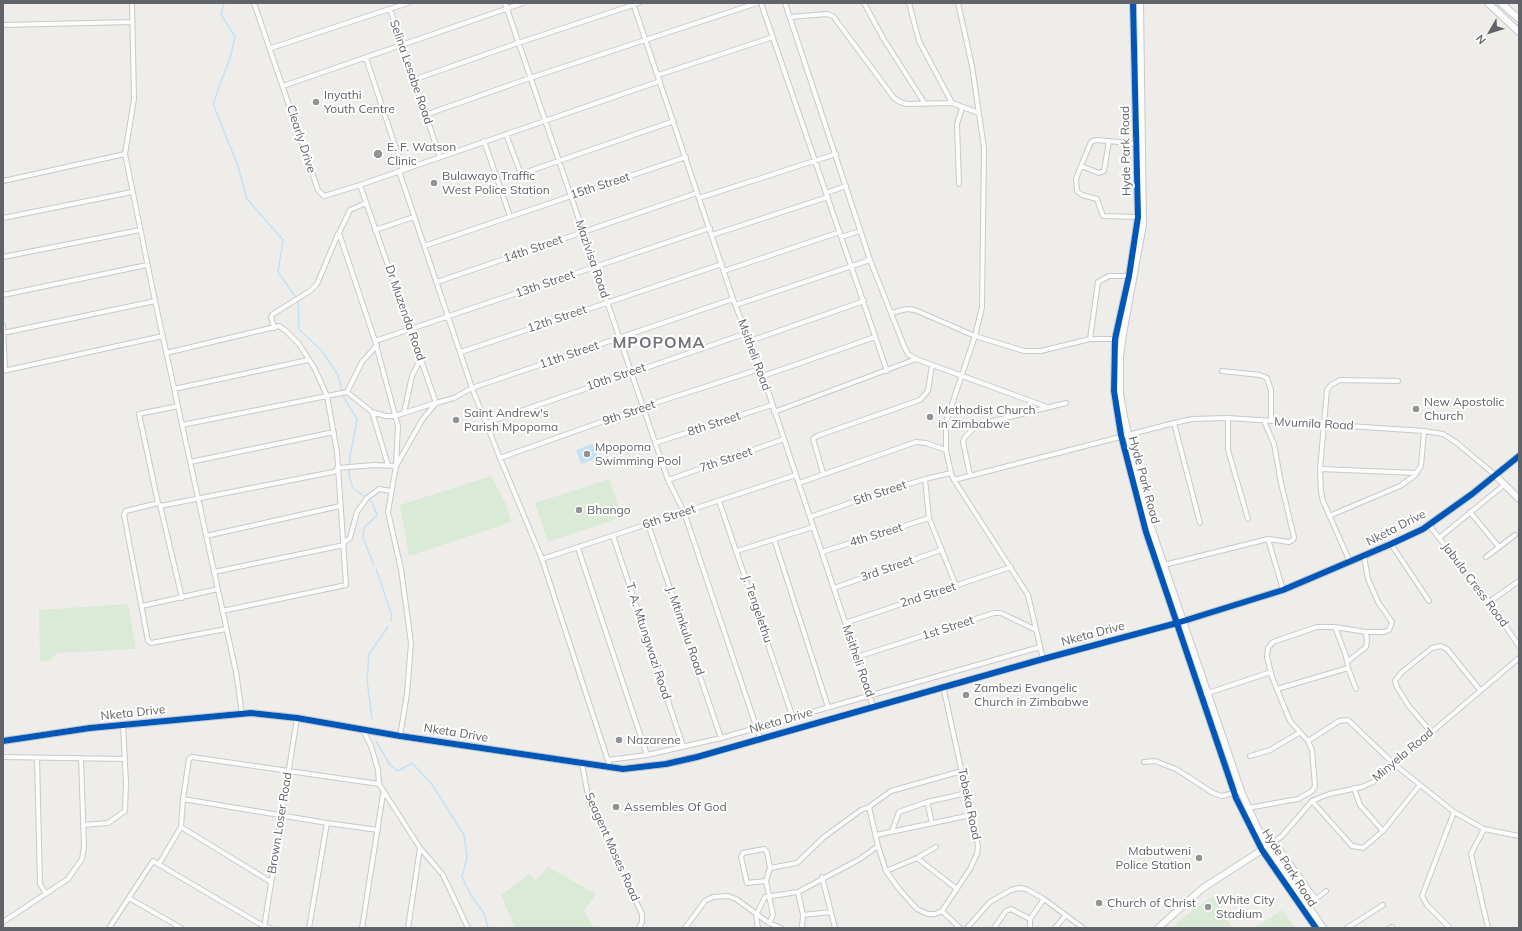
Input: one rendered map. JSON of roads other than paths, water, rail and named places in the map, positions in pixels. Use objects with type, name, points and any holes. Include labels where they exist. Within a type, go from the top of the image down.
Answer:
[{"type":"street","points":[[132,3],[134,99],[125,154],[147,265],[236,672],[242,714]]},
{"type":"street","name":"Clearly Drive","points":[[254,3],[271,48],[320,194],[328,195],[360,185],[660,81]]},
{"type":"street","points":[[271,48],[408,3]]},
{"type":"street","name":"Mazivisa Road","points":[[505,3],[655,443],[668,480],[684,512],[760,738]]},
{"type":"street","points":[[284,86],[523,3]]},
{"type":"street","points":[[413,80],[639,3]]},
{"type":"street","points":[[425,115],[530,78],[757,3]]},
{"type":"street","points":[[761,3],[887,371]]},
{"type":"street","points":[[785,3],[870,260],[908,354],[916,359],[1047,407]]},
{"type":"street","points":[[864,3],[883,38],[925,104]]},
{"type":"street","points":[[909,3],[919,41],[952,103]]},
{"type":"street","points":[[958,3],[972,66],[984,148],[982,307],[975,336],[946,422],[946,450],[954,480],[1011,567],[1031,602],[1042,659]]},
{"type":"street","name":"Hyde Park Road","points":[[1133,3],[1138,217],[1129,276],[1115,339],[1114,391],[1121,435],[1146,532],[1177,623],[1248,808],[1268,847],[1323,928]]},
{"type":"street","name":"Hyde Park Road","points":[[1140,3],[1143,225],[1123,334],[1119,375],[1120,394],[1142,497],[1184,621],[1235,794],[1262,850],[1316,928]]},
{"type":"street","points":[[1488,3],[1519,32]]},
{"type":"street","points":[[1501,3],[1519,19]]},
{"type":"street","name":"Msitheli Road","points":[[634,4],[724,271],[763,376],[873,706]]},
{"type":"street","name":"Selina Lesabe Road","points":[[390,10],[400,45],[440,157]]},
{"type":"street","points":[[790,17],[828,14],[833,16],[894,98],[907,104],[952,103],[962,108],[979,113]]},
{"type":"street","points":[[3,25],[132,22]]},
{"type":"street","points":[[658,75],[773,37]]},
{"type":"street","points":[[366,58],[414,217],[472,388],[542,559],[610,767]]},
{"type":"street","points":[[959,184],[957,124],[962,108]]},
{"type":"street","points":[[506,134],[521,174],[674,122]]},
{"type":"street","points":[[1137,144],[1095,140],[1091,142],[1076,179],[1077,191],[1097,199],[1103,216],[1138,217]]},
{"type":"street","points":[[484,141],[510,216]]},
{"type":"street","points":[[1081,166],[1099,173],[1104,171],[1109,141]]},
{"type":"street","points":[[3,181],[125,154]]},
{"type":"street","points":[[699,198],[836,154]]},
{"type":"street","name":"15th Street","points":[[424,246],[570,195],[686,157]]},
{"type":"street","name":"Dr Muzenda Road","points":[[360,185],[436,403]]},
{"type":"street","points":[[712,235],[827,195],[846,186]]},
{"type":"street","points":[[3,218],[132,192]]},
{"type":"street","name":"14th Street","points":[[437,282],[697,193]]},
{"type":"street","points":[[274,328],[271,317],[273,314],[310,291],[317,284],[350,210],[366,203]]},
{"type":"street","points":[[375,230],[414,217]]},
{"type":"street","name":"13th Street","points":[[376,343],[411,329],[710,228]]},
{"type":"street","points":[[3,257],[140,230]]},
{"type":"street","points":[[724,271],[840,235],[860,231]]},
{"type":"street","points":[[339,233],[376,343],[398,426],[396,466],[388,512],[401,569],[411,643],[407,694],[400,736]]},
{"type":"street","points":[[736,305],[870,260]]},
{"type":"street","name":"12th Street","points":[[461,352],[722,264]]},
{"type":"street","points":[[3,295],[147,265]]},
{"type":"street","points":[[1090,339],[1098,282],[1109,276],[1129,276]]},
{"type":"street","name":"11th Street","points":[[472,388],[734,299]]},
{"type":"street","points":[[3,333],[155,301]]},
{"type":"street","points":[[750,341],[864,301]]},
{"type":"street","points":[[891,312],[907,309],[915,310],[975,336],[1014,348],[1041,352],[1090,339],[1115,339]]},
{"type":"street","points":[[3,326],[4,371],[163,336]]},
{"type":"street","points":[[166,353],[279,326],[292,335],[320,378],[327,396],[334,432],[338,470],[346,585],[222,611]]},
{"type":"street","name":"10th Street","points":[[486,423],[747,333]]},
{"type":"street","points":[[763,376],[875,337]]},
{"type":"street","points":[[347,392],[362,362],[376,343]]},
{"type":"street","points":[[404,413],[412,376],[420,358]]},
{"type":"street","points":[[774,412],[916,359]]},
{"type":"street","points":[[174,389],[308,360]]},
{"type":"street","points":[[822,473],[813,439],[816,436],[920,400],[928,391],[932,364]]},
{"type":"street","name":"9th Street","points":[[500,458],[643,407],[760,369]]},
{"type":"street","points":[[1222,371],[1260,375],[1267,378],[1271,390],[1271,421]]},
{"type":"street","points":[[1350,562],[1322,501],[1320,468],[1327,390],[1336,381],[1398,381]]},
{"type":"street","points":[[182,425],[347,392],[372,412],[386,416],[395,416],[449,400],[472,388]]},
{"type":"street","points":[[396,466],[422,420],[436,403]]},
{"type":"street","points":[[970,475],[963,442],[972,428],[983,422],[1066,403]]},
{"type":"street","name":"8th Street","points":[[655,443],[772,405]]},
{"type":"street","points":[[178,406],[141,412],[139,416],[182,598]]},
{"type":"street","points":[[372,412],[388,465]]},
{"type":"street","points":[[1228,418],[1228,450],[1248,520]]},
{"type":"street","name":"Mvumila Road","points":[[954,480],[1121,435],[1174,423],[1192,419],[1228,418],[1424,430],[1443,434],[1451,438],[1495,475]]},
{"type":"street","points":[[1164,565],[1268,539],[1289,542],[1293,540],[1294,536],[1281,483],[1274,444],[1264,421]]},
{"type":"street","points":[[1174,423],[1200,523]]},
{"type":"street","points":[[1329,516],[1400,486],[1417,473],[1421,466],[1424,430]]},
{"type":"street","points":[[190,462],[334,432]]},
{"type":"street","name":"7th Street","points":[[668,480],[784,439]]},
{"type":"street","points":[[799,483],[822,473],[916,442],[926,443],[946,450]]},
{"type":"street","name":"Nketa Drive","points":[[3,741],[123,724],[242,714],[297,718],[400,736],[610,767],[636,769],[666,764],[697,757],[943,686],[1177,623],[1283,590],[1392,544],[1429,525],[1519,456]]},
{"type":"street","points":[[226,629],[150,643],[148,641],[124,515],[126,511],[198,499],[338,470],[388,465],[396,466]]},
{"type":"street","points":[[1320,468],[1417,473]]},
{"type":"street","name":"5th Street","points":[[810,517],[867,497],[925,479],[951,473]]},
{"type":"street","name":"6th Street","points":[[542,559],[796,475]]},
{"type":"street","points":[[1495,475],[1519,499]]},
{"type":"street","points":[[925,479],[929,518],[956,586]]},
{"type":"street","points":[[1439,538],[1504,484]]},
{"type":"street","points":[[214,572],[344,544],[350,538],[357,512],[366,498],[379,489],[391,491]]},
{"type":"street","name":"J. Tengelethu","points":[[719,501],[793,718]]},
{"type":"street","points":[[206,536],[340,506]]},
{"type":"street","points":[[1470,512],[1499,547]]},
{"type":"street","name":"4th Street","points":[[822,552],[929,518]]},
{"type":"street","name":"J. Mtimkulu Road","points":[[648,524],[721,738]]},
{"type":"street","name":"Jabula Cress Road","points":[[1429,525],[1489,602],[1519,646]]},
{"type":"street","points":[[737,551],[813,527]]},
{"type":"street","points":[[1486,557],[1514,535]]},
{"type":"street","name":"T. A. Mtungwazi Road","points":[[613,536],[683,746]]},
{"type":"street","points":[[774,539],[828,707]]},
{"type":"street","points":[[1268,539],[1283,590]]},
{"type":"street","points":[[1392,544],[1429,601]]},
{"type":"street","points":[[578,548],[647,755]]},
{"type":"street","name":"3rd Street","points":[[834,588],[941,550]]},
{"type":"street","points":[[1248,808],[1298,799],[1312,792],[1315,786],[1314,760],[1308,742],[1299,733],[1287,715],[1271,672],[1267,657],[1268,648],[1273,642],[1317,627],[1335,627],[1366,632],[1384,632],[1389,630],[1392,622],[1378,602],[1371,585],[1364,556]]},
{"type":"street","name":"2nd Street","points":[[845,623],[1011,567]]},
{"type":"street","points":[[1489,602],[1519,581]]},
{"type":"street","points":[[142,606],[218,589]]},
{"type":"street","name":"1st Street","points":[[857,657],[994,612],[1001,613],[1036,630]]},
{"type":"street","points":[[1335,627],[1356,689]]},
{"type":"street","points":[[1347,662],[1366,647],[1366,632]]},
{"type":"street","points":[[1431,732],[1408,705],[1397,687],[1395,681],[1402,672],[1432,648],[1441,646],[1447,649],[1480,690]]},
{"type":"street","points":[[608,760],[647,755],[721,738],[1040,647]]},
{"type":"street","name":"Minyela Road","points":[[1262,850],[1275,842],[1312,801],[1329,794],[1368,785],[1519,658]]},
{"type":"street","points":[[1277,689],[1348,668]]},
{"type":"street","points":[[1205,694],[1271,672]]},
{"type":"street","name":"Tobeka Road","points":[[942,911],[957,889],[977,854],[978,846],[943,686]]},
{"type":"street","name":"Brown Loser Road","points":[[264,927],[297,718]]},
{"type":"street","points":[[1308,742],[1339,721],[1348,720],[1419,786],[1454,812],[1484,829],[1519,836]]},
{"type":"street","points":[[83,825],[108,823],[125,811],[125,758],[123,724]]},
{"type":"street","points":[[363,730],[371,746],[378,770],[379,784],[420,848],[443,875],[468,928]]},
{"type":"street","points":[[1250,756],[1270,750],[1299,733]]},
{"type":"street","points":[[3,757],[125,758]]},
{"type":"street","points":[[159,864],[181,827],[183,799],[189,759],[192,757],[379,784]]},
{"type":"street","points":[[37,758],[40,884],[46,894]]},
{"type":"street","points":[[3,922],[68,879],[82,859],[84,847],[81,758]]},
{"type":"street","points":[[1144,762],[1155,762],[1176,769],[1213,793],[1222,796],[1235,794],[1242,791]]},
{"type":"street","name":"Seagent Moses Road","points":[[582,763],[589,802],[642,914],[642,922],[639,928]]},
{"type":"street","points":[[770,868],[796,864],[824,837],[861,810],[869,807],[891,791],[962,771]]},
{"type":"street","points":[[1312,801],[1352,846],[1356,848],[1367,846],[1383,831],[1419,786]]},
{"type":"street","points":[[1354,788],[1360,805],[1383,831]]},
{"type":"street","points":[[362,928],[384,793]]},
{"type":"street","points":[[892,831],[899,812],[903,809],[967,793]]},
{"type":"street","points":[[183,799],[378,830]]},
{"type":"street","points":[[927,802],[932,823]]},
{"type":"street","points":[[869,807],[878,846],[886,871],[899,889],[917,909],[928,914],[935,914],[942,911],[960,928]]},
{"type":"street","points":[[1450,928],[1427,905],[1422,896],[1454,812]]},
{"type":"street","points":[[876,835],[971,815]]},
{"type":"street","points":[[308,928],[327,823]]},
{"type":"street","points":[[181,827],[271,882]]},
{"type":"street","points":[[1484,829],[1471,854],[1488,928]]},
{"type":"street","points":[[1275,842],[1314,897],[1317,898],[1326,891]]},
{"type":"street","points":[[758,928],[756,915],[763,900],[770,896],[798,892],[822,877],[860,859],[878,846]]},
{"type":"street","points":[[886,871],[917,858],[936,847]]},
{"type":"street","points":[[408,928],[420,848]]},
{"type":"street","points":[[766,881],[747,883],[741,855],[766,850],[770,868],[766,881],[773,915],[769,923]]},
{"type":"street","points":[[1158,928],[1203,888],[1262,850]]},
{"type":"street","points":[[917,858],[957,889]]},
{"type":"street","points":[[109,928],[150,863],[153,861],[264,927],[270,928]]},
{"type":"street","points":[[822,877],[835,928]]},
{"type":"street","points":[[968,928],[985,907],[1011,890],[1026,888],[1084,928]]},
{"type":"street","points":[[798,892],[803,915],[802,928]]},
{"type":"street","points":[[686,928],[702,904],[713,897],[733,897],[756,915],[781,928]]},
{"type":"street","points":[[129,898],[181,928]]},
{"type":"street","points":[[1030,928],[1030,919],[1044,899]]},
{"type":"street","points":[[1347,928],[1382,905]]},
{"type":"street","points":[[995,927],[1006,911],[1011,909],[1030,919]]},
{"type":"street","points":[[803,915],[831,912]]},
{"type":"street","points":[[1055,928],[1066,915]]},
{"type":"water","name":"Mpopoma Swimming Pool","points":[[592,444],[598,458],[581,464],[576,450]]},
{"type":"waterway","points":[[224,3],[221,14],[235,37],[231,55],[213,104],[238,166],[247,199],[283,240],[278,272],[295,296]]},
{"type":"waterway","points":[[298,301],[299,329],[322,351],[338,375],[344,398],[357,419],[350,457],[349,476],[353,488],[372,502],[377,515],[364,528],[363,538],[374,565]]},
{"type":"waterway","points":[[376,569],[392,616],[391,621]]},
{"type":"waterway","points":[[372,719],[367,680],[369,654],[388,627]]},
{"type":"waterway","points":[[376,741],[390,765],[398,771],[412,763],[431,783],[464,835],[467,857],[462,877],[472,897],[484,913],[488,928]]},
{"type":"place","name":"Inyathi Youth Centre","points":[[316,102]]},
{"type":"place","name":"E. F. Watson Clinic","points":[[378,154]]},
{"type":"place","name":"Bulawayo Traffic West Police Station","points":[[434,183]]},
{"type":"place","name":"New Apostolic Church","points":[[1416,409]]},
{"type":"place","name":"Methodist Church in Zimbabwe","points":[[930,417]]},
{"type":"place","name":"Saint Andrew's Parish Mpopoma","points":[[456,420]]},
{"type":"place","name":"Mpopoma Swimming Pool","points":[[587,454]]},
{"type":"place","name":"Bhango","points":[[579,510]]},
{"type":"place","name":"Zambezi Evangelic Church in Zimbabwe","points":[[966,695]]},
{"type":"place","name":"Nazarene","points":[[619,740]]},
{"type":"place","name":"Assembles Of God","points":[[616,807]]},
{"type":"place","name":"Mabutweni Police Station","points":[[1199,858]]},
{"type":"place","name":"Church of Christ","points":[[1099,903]]},
{"type":"place","name":"White City Stadium","points":[[1208,907]]},
{"type":"district","name":"MPOPOMA","points":[[659,343]]}]
